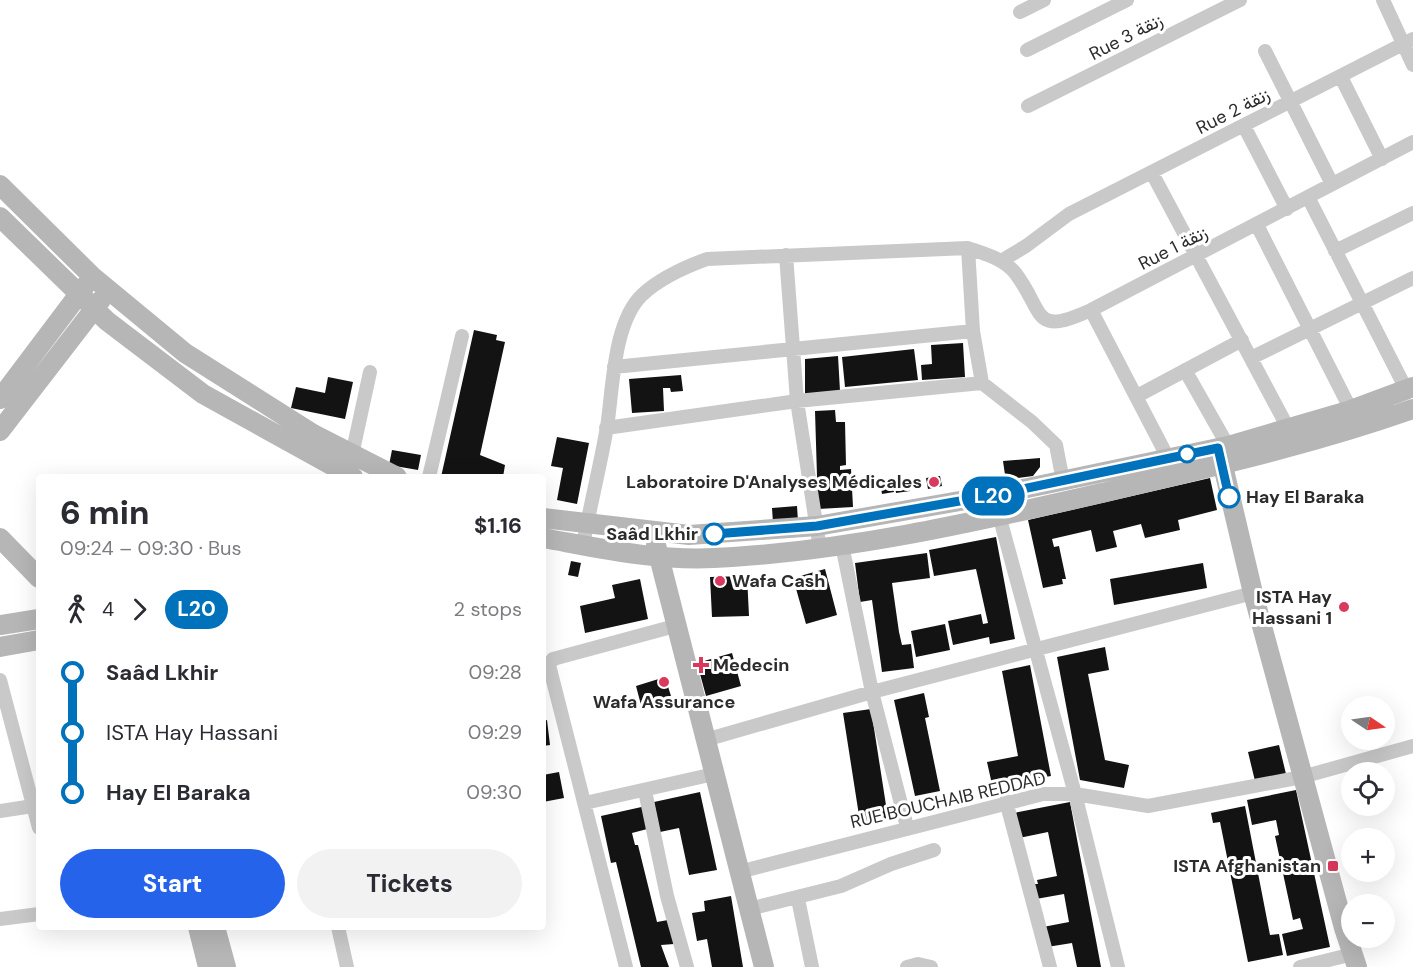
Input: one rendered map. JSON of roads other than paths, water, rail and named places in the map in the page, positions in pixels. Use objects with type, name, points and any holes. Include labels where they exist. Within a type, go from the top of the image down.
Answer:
[{"type":"main road","points":[[0,185],[108,291],[185,353],[223,379],[352,455],[391,474]]},
{"type":"main road","points":[[0,217],[94,309],[203,394],[348,474]]},
{"type":"main road","points":[[0,399],[93,277]]},
{"type":"main road","points":[[0,430],[108,291]]},
{"type":"main road","points":[[546,539],[657,557],[713,558],[820,549],[999,515],[1223,453],[1409,388]]},
{"type":"main road","points":[[546,518],[655,533],[689,535],[817,526],[1062,481],[1168,458],[1304,444],[1413,408]]},
{"type":"main road","points":[[1223,453],[1253,593],[1302,777],[1355,961]]},
{"type":"main road","points":[[655,533],[657,557],[764,967]]},
{"type":"main road","points":[[0,538],[36,575]]},
{"type":"main road","points":[[0,625],[36,619]]},
{"type":"main road","points":[[0,647],[36,641]]},
{"type":"main road","points":[[199,930],[208,967]]},
{"type":"main road","points":[[217,930],[226,967]]},
{"type":"street","points":[[1020,12],[1044,0]]},
{"type":"street","points":[[1028,50],[1127,0]]},
{"type":"street","name":"Rue 3 زنقة","points":[[1028,106],[1240,0]]},
{"type":"street","points":[[1383,0],[1409,41],[1413,65]]},
{"type":"street","name":"Rue 2 زنقة","points":[[1001,261],[1026,246],[1069,214],[1409,41]]},
{"type":"street","points":[[1265,51],[1289,104],[1332,184]]},
{"type":"street","points":[[1341,77],[1382,159]]},
{"type":"street","points":[[1244,126],[1287,208]]},
{"type":"street","name":"Rue 1 زنقة","points":[[968,248],[1001,261],[1016,274],[1036,310],[1049,323],[1059,323],[1090,310],[1197,256],[1413,142]]},
{"type":"street","points":[[1152,172],[1288,429]]},
{"type":"street","points":[[1308,197],[1409,388]]},
{"type":"street","points":[[1335,251],[1413,213]]},
{"type":"street","points":[[1257,225],[1351,410]]},
{"type":"street","points":[[583,545],[606,428],[614,367],[625,326],[642,295],[686,267],[706,259],[968,248],[973,331],[982,383],[1032,422],[1056,446],[1062,481]]},
{"type":"street","points":[[786,255],[797,401],[820,549]]},
{"type":"street","points":[[1251,358],[1413,278]]},
{"type":"street","points":[[1090,310],[1168,458]]},
{"type":"street","points":[[614,367],[973,331]]},
{"type":"street","points":[[430,474],[462,336]]},
{"type":"street","points":[[1137,396],[1242,340]]},
{"type":"street","points":[[1185,370],[1223,453]]},
{"type":"street","points":[[352,455],[370,372]]},
{"type":"street","points":[[606,428],[797,401],[982,383]]},
{"type":"street","points":[[999,515],[1075,794],[1118,967]]},
{"type":"street","points":[[842,545],[872,692],[907,827]]},
{"type":"street","points":[[705,740],[872,692],[1253,593]]},
{"type":"street","points":[[626,967],[549,665],[553,658],[675,626]]},
{"type":"street","points":[[0,680],[36,818]]},
{"type":"street","name":"RUE BOUCHAIB REDDAD","points":[[739,872],[1006,801],[1043,794],[1075,794],[1148,806],[1302,777],[1413,746]]},
{"type":"street","points":[[585,803],[714,774]]},
{"type":"street","points":[[645,791],[667,896],[687,967]]},
{"type":"street","points":[[1006,801],[1050,967]]},
{"type":"street","points":[[0,811],[33,807]]},
{"type":"street","points":[[749,909],[842,886],[891,864],[934,850]]},
{"type":"street","points":[[798,898],[812,967]]},
{"type":"street","points":[[0,919],[36,914]]},
{"type":"street","points":[[339,930],[347,967]]},
{"type":"street","points":[[1300,967],[1355,961]]},
{"type":"street","points":[[907,967],[918,964],[931,967]]},
{"type":"place","name":"Laboratoire D'Analyses Médicales","points":[[934,482]]},
{"type":"place","name":"Hay El Baraka","points":[[1229,497]]},
{"type":"place","name":"Saâd Lkhir","points":[[714,534]]},
{"type":"place","name":"Wafa Cash","points":[[720,581]]},
{"type":"place","name":"ISTA Hay Hassani 1","points":[[1344,607]]},
{"type":"place","name":"Medecin","points":[[701,665]]},
{"type":"place","name":"Wafa Assurance","points":[[664,682]]},
{"type":"place","name":"ISTA Afghanistan","points":[[1333,866]]}]
